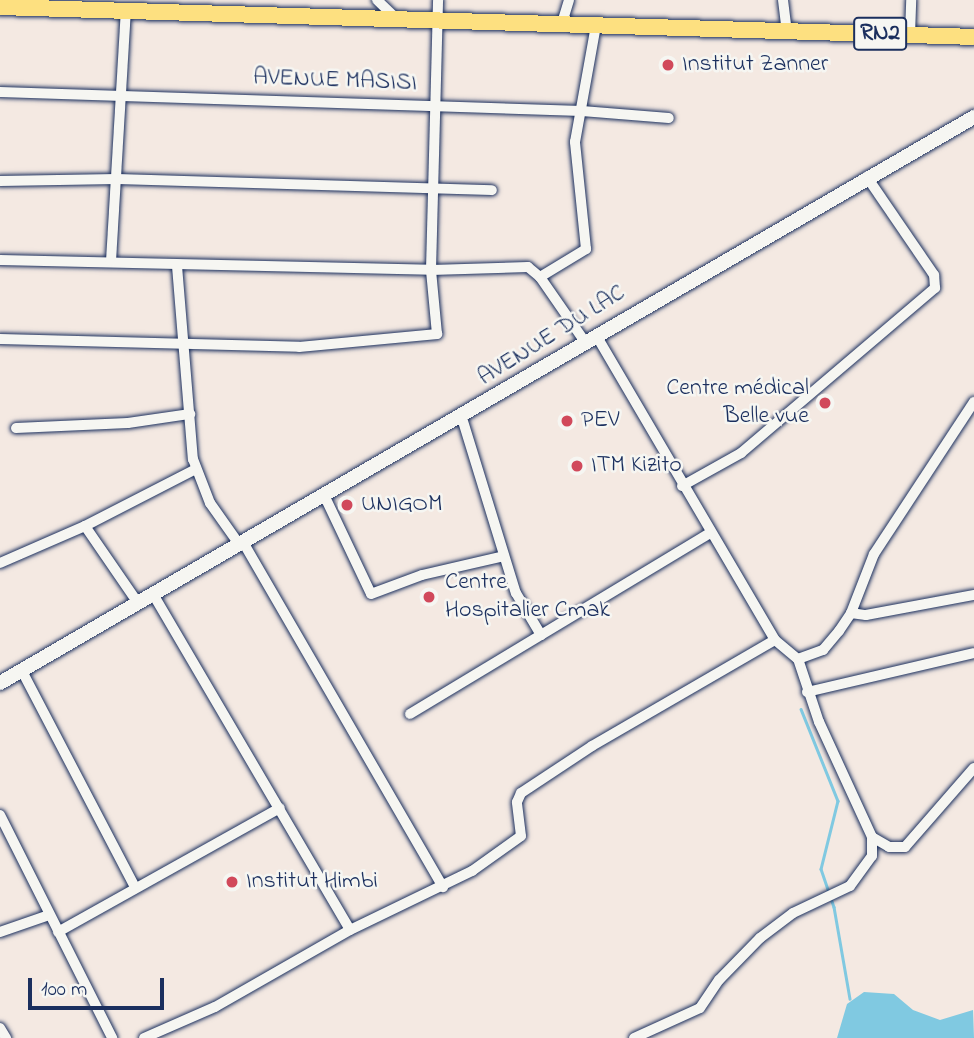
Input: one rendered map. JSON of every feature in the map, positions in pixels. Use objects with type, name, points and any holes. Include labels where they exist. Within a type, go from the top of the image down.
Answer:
[{"type":"highway","name":"RN2","points":[[0,8],[974,37]]},
{"type":"main road","name":"AVENUE DU LAC","points":[[0,683],[462,418],[590,338],[974,117]]},
{"type":"street","points":[[377,0],[397,19]]},
{"type":"street","points":[[0,339],[299,347],[437,334],[431,270],[438,0]]},
{"type":"street","points":[[562,23],[569,0]]},
{"type":"street","points":[[783,0],[787,31]]},
{"type":"street","points":[[910,35],[911,0]]},
{"type":"street","points":[[111,261],[127,11]]},
{"type":"street","points":[[540,277],[586,248],[575,142],[596,24]]},
{"type":"street","name":"AVENUE MASISI","points":[[0,92],[120,93],[435,105],[582,111],[668,118]]},
{"type":"street","points":[[682,486],[735,458],[935,288],[934,275],[867,177]]},
{"type":"street","points":[[0,181],[117,179],[492,190]]},
{"type":"street","points":[[0,260],[431,270],[527,267],[540,277],[590,338],[775,640],[798,659],[807,692],[872,837],[872,856],[850,886],[770,930],[690,1015],[634,1038]]},
{"type":"street","points":[[177,265],[182,344],[196,469],[210,503],[241,543],[443,887]]},
{"type":"street","points":[[798,659],[823,650],[851,613],[874,554],[974,402]]},
{"type":"street","points":[[16,428],[128,424],[190,414]]},
{"type":"street","points":[[462,418],[516,593],[541,635]]},
{"type":"street","points":[[0,563],[85,526],[196,469]]},
{"type":"street","points":[[325,497],[371,594],[422,575],[504,556]]},
{"type":"street","points":[[85,526],[138,603]]},
{"type":"street","points":[[410,714],[710,533]]},
{"type":"street","points":[[153,594],[349,930]]},
{"type":"street","points":[[851,613],[866,615],[974,595]]},
{"type":"street","points":[[144,1038],[215,1007],[349,930],[443,887],[517,841],[522,830],[517,802],[521,793],[592,746],[775,640]]},
{"type":"street","points":[[807,692],[974,653]]},
{"type":"street","points":[[22,671],[135,887]]},
{"type":"street","points":[[872,837],[889,847],[905,847],[974,768]]},
{"type":"street","points":[[58,932],[280,808]]},
{"type":"street","points":[[0,815],[112,1038]]},
{"type":"street","points":[[0,932],[49,915]]},
{"type":"street","points":[[0,1028],[6,1038]]},
{"type":"water","points":[[864,992],[894,994],[913,1010],[940,1020],[973,1010],[974,1038],[837,1038],[847,1004]]},
{"type":"waterway","points":[[801,709],[838,801],[821,869],[834,907],[850,999]]},
{"type":"place","name":"Institut Zanner","points":[[668,65]]},
{"type":"place","name":"Centre médical Belle vue","points":[[825,403]]},
{"type":"place","name":"PEV","points":[[567,421]]},
{"type":"place","name":"ITM Kizito","points":[[577,466]]},
{"type":"place","name":"UNIGOM","points":[[347,505]]},
{"type":"place","name":"Centre Hospitalier Cmak","points":[[429,597]]},
{"type":"place","name":"Institut Himbi","points":[[232,882]]}]
